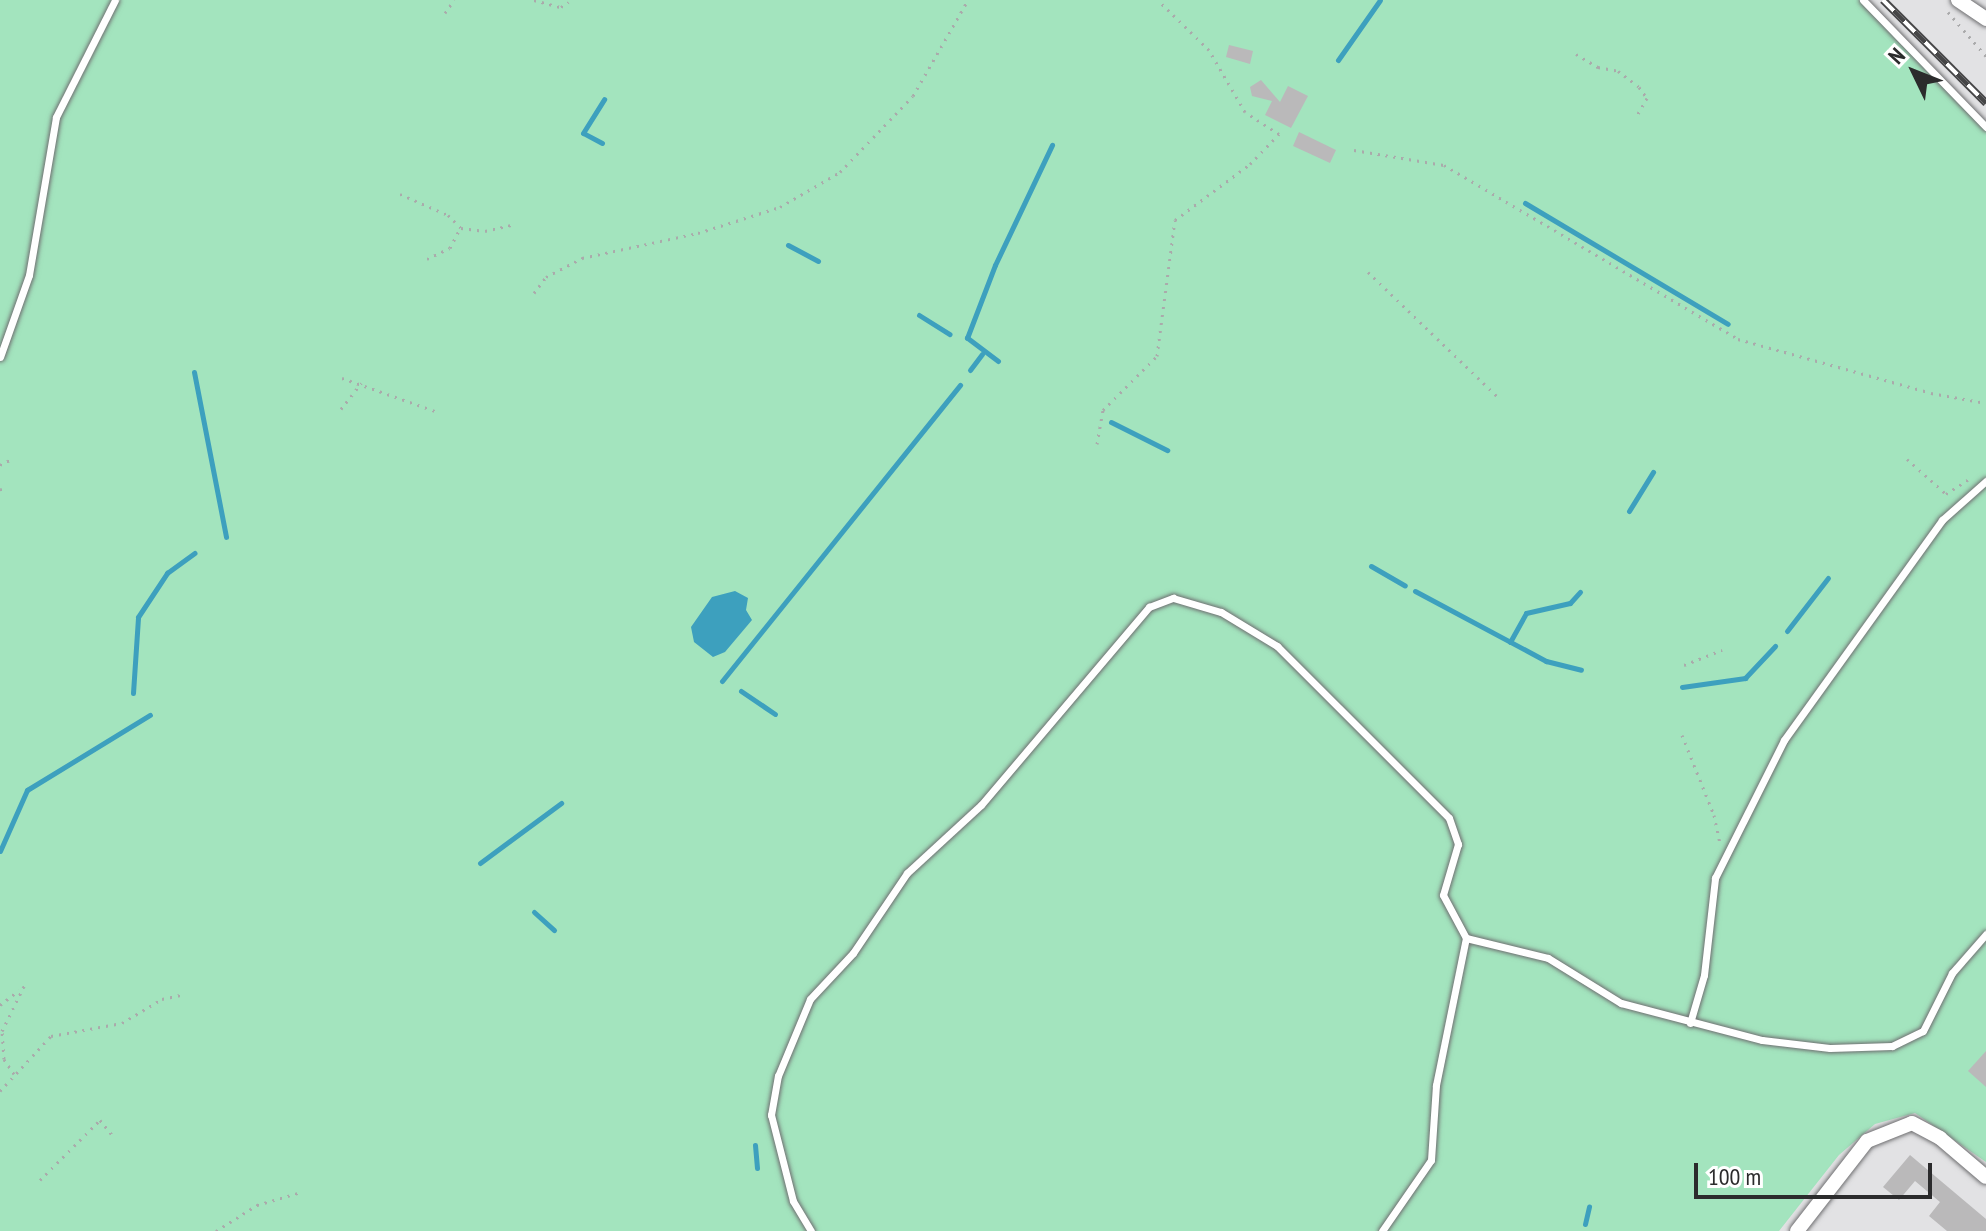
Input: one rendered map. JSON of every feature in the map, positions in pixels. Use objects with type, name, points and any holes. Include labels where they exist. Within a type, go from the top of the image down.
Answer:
[{"type":"street","points":[[1958,0],[1986,19]]},
{"type":"street","points":[[1797,1231],[1867,1141],[1912,1123],[1940,1138],[1986,1177]]},
{"type":"lane","points":[[0,357],[29,275],[56,117],[115,0]]},
{"type":"lane","points":[[1863,0],[1986,127]]},
{"type":"lane","points":[[1690,1023],[1704,975],[1718,871],[1807,704],[1858,642],[1942,520],[1986,481]]},
{"type":"lane","points":[[811,1231],[793,1201],[771,1115],[778,1076],[810,999],[853,953],[907,873],[981,805],[1159,601],[1173,598],[1221,612],[1277,646],[1449,818],[1458,844],[1443,895],[1466,938],[1482,946],[1535,953],[1602,995],[1728,1034],[1830,1048],[1902,1044],[1923,1031],[1952,973],[1986,934]]},
{"type":"lane","points":[[1382,1231],[1431,1160],[1436,1085],[1466,938]]},
{"type":"path","points":[[445,13],[454,0]]},
{"type":"path","points":[[534,0],[561,7],[569,2]]},
{"type":"path","points":[[534,293],[546,277],[582,258],[698,233],[780,207],[831,178],[867,148],[913,96],[968,0]]},
{"type":"path","points":[[1097,444],[1103,410],[1157,356],[1175,220],[1250,164],[1279,134],[1245,112],[1209,50],[1158,0]]},
{"type":"path","points":[[1945,0],[1948,13],[1986,56]]},
{"type":"path","points":[[1576,54],[1598,67],[1618,71],[1645,93],[1637,115]]},
{"type":"path","points":[[1354,150],[1444,165],[1738,339],[1931,393],[1986,403]]},
{"type":"path","points":[[400,194],[448,215],[461,227],[485,231],[511,225]]},
{"type":"path","points":[[427,259],[450,248],[461,227]]},
{"type":"path","points":[[1368,272],[1409,316],[1497,396]]},
{"type":"path","points":[[342,378],[438,412]]},
{"type":"path","points":[[341,409],[361,383]]},
{"type":"path","points":[[0,465],[12,459]]},
{"type":"path","points":[[1907,459],[1946,494],[1986,470]]},
{"type":"path","points":[[1684,665],[1722,650]]},
{"type":"path","points":[[1682,735],[1718,825],[1718,871]]},
{"type":"path","points":[[0,1005],[25,984]]},
{"type":"path","points":[[14,1074],[4,1059],[1,1043],[2,1031],[21,989]]},
{"type":"path","points":[[0,1091],[51,1036],[122,1023],[162,999],[181,995]]},
{"type":"path","points":[[40,1180],[100,1120],[112,1135]]},
{"type":"path","points":[[216,1231],[257,1205],[298,1193]]},
{"type":"green space","points":[[0,0],[1866,0],[1986,122],[1986,1162],[1915,1113],[1875,1124],[1839,1155],[1779,1231],[0,1231]]},
{"type":"water","points":[[735,591],[748,598],[746,610],[752,620],[725,652],[713,657],[694,642],[691,627],[712,597]]},
{"type":"building","points":[[1229,45],[1253,51],[1250,64],[1226,57]]},
{"type":"building","points":[[1261,80],[1280,102],[1288,86],[1308,96],[1291,128],[1265,115],[1272,101],[1252,96],[1250,87]]},
{"type":"building","points":[[1299,132],[1336,150],[1330,163],[1293,146]]},
{"type":"building","points":[[1986,1051],[1986,1087],[1968,1071]]},
{"type":"building","points":[[1910,1155],[1986,1219],[1986,1231],[1947,1231],[1929,1216],[1940,1202],[1915,1181],[1899,1200],[1883,1187]]},
{"type":"waterway","points":[[1338,60],[1380,0]]},
{"type":"waterway","points":[[602,143],[583,133],[604,99]]},
{"type":"waterway","points":[[998,361],[967,338],[995,265],[1052,145]]},
{"type":"waterway","points":[[1525,203],[1728,324]]},
{"type":"waterway","points":[[788,245],[818,261]]},
{"type":"waterway","points":[[919,315],[950,334]]},
{"type":"waterway","points":[[970,370],[982,354]]},
{"type":"waterway","points":[[194,372],[226,537]]},
{"type":"waterway","points":[[722,681],[960,385]]},
{"type":"waterway","points":[[1111,422],[1167,450]]},
{"type":"waterway","points":[[1629,511],[1653,472]]},
{"type":"waterway","points":[[133,693],[138,617],[167,573],[195,553]]},
{"type":"waterway","points":[[1371,566],[1405,586]]},
{"type":"waterway","points":[[1787,631],[1828,578]]},
{"type":"waterway","points":[[1415,591],[1546,661],[1581,670]]},
{"type":"waterway","points":[[1510,642],[1526,613],[1570,603],[1580,592]]},
{"type":"waterway","points":[[1682,687],[1745,678],[1775,646]]},
{"type":"waterway","points":[[741,691],[775,714]]},
{"type":"waterway","points":[[0,851],[27,790],[150,715]]},
{"type":"waterway","points":[[480,863],[561,803]]},
{"type":"waterway","points":[[534,912],[554,930]]},
{"type":"waterway","points":[[755,1145],[757,1168]]},
{"type":"waterway","points":[[1585,1224],[1589,1206]]},
{"type":"railway","points":[[1883,0],[1986,103]]}]
